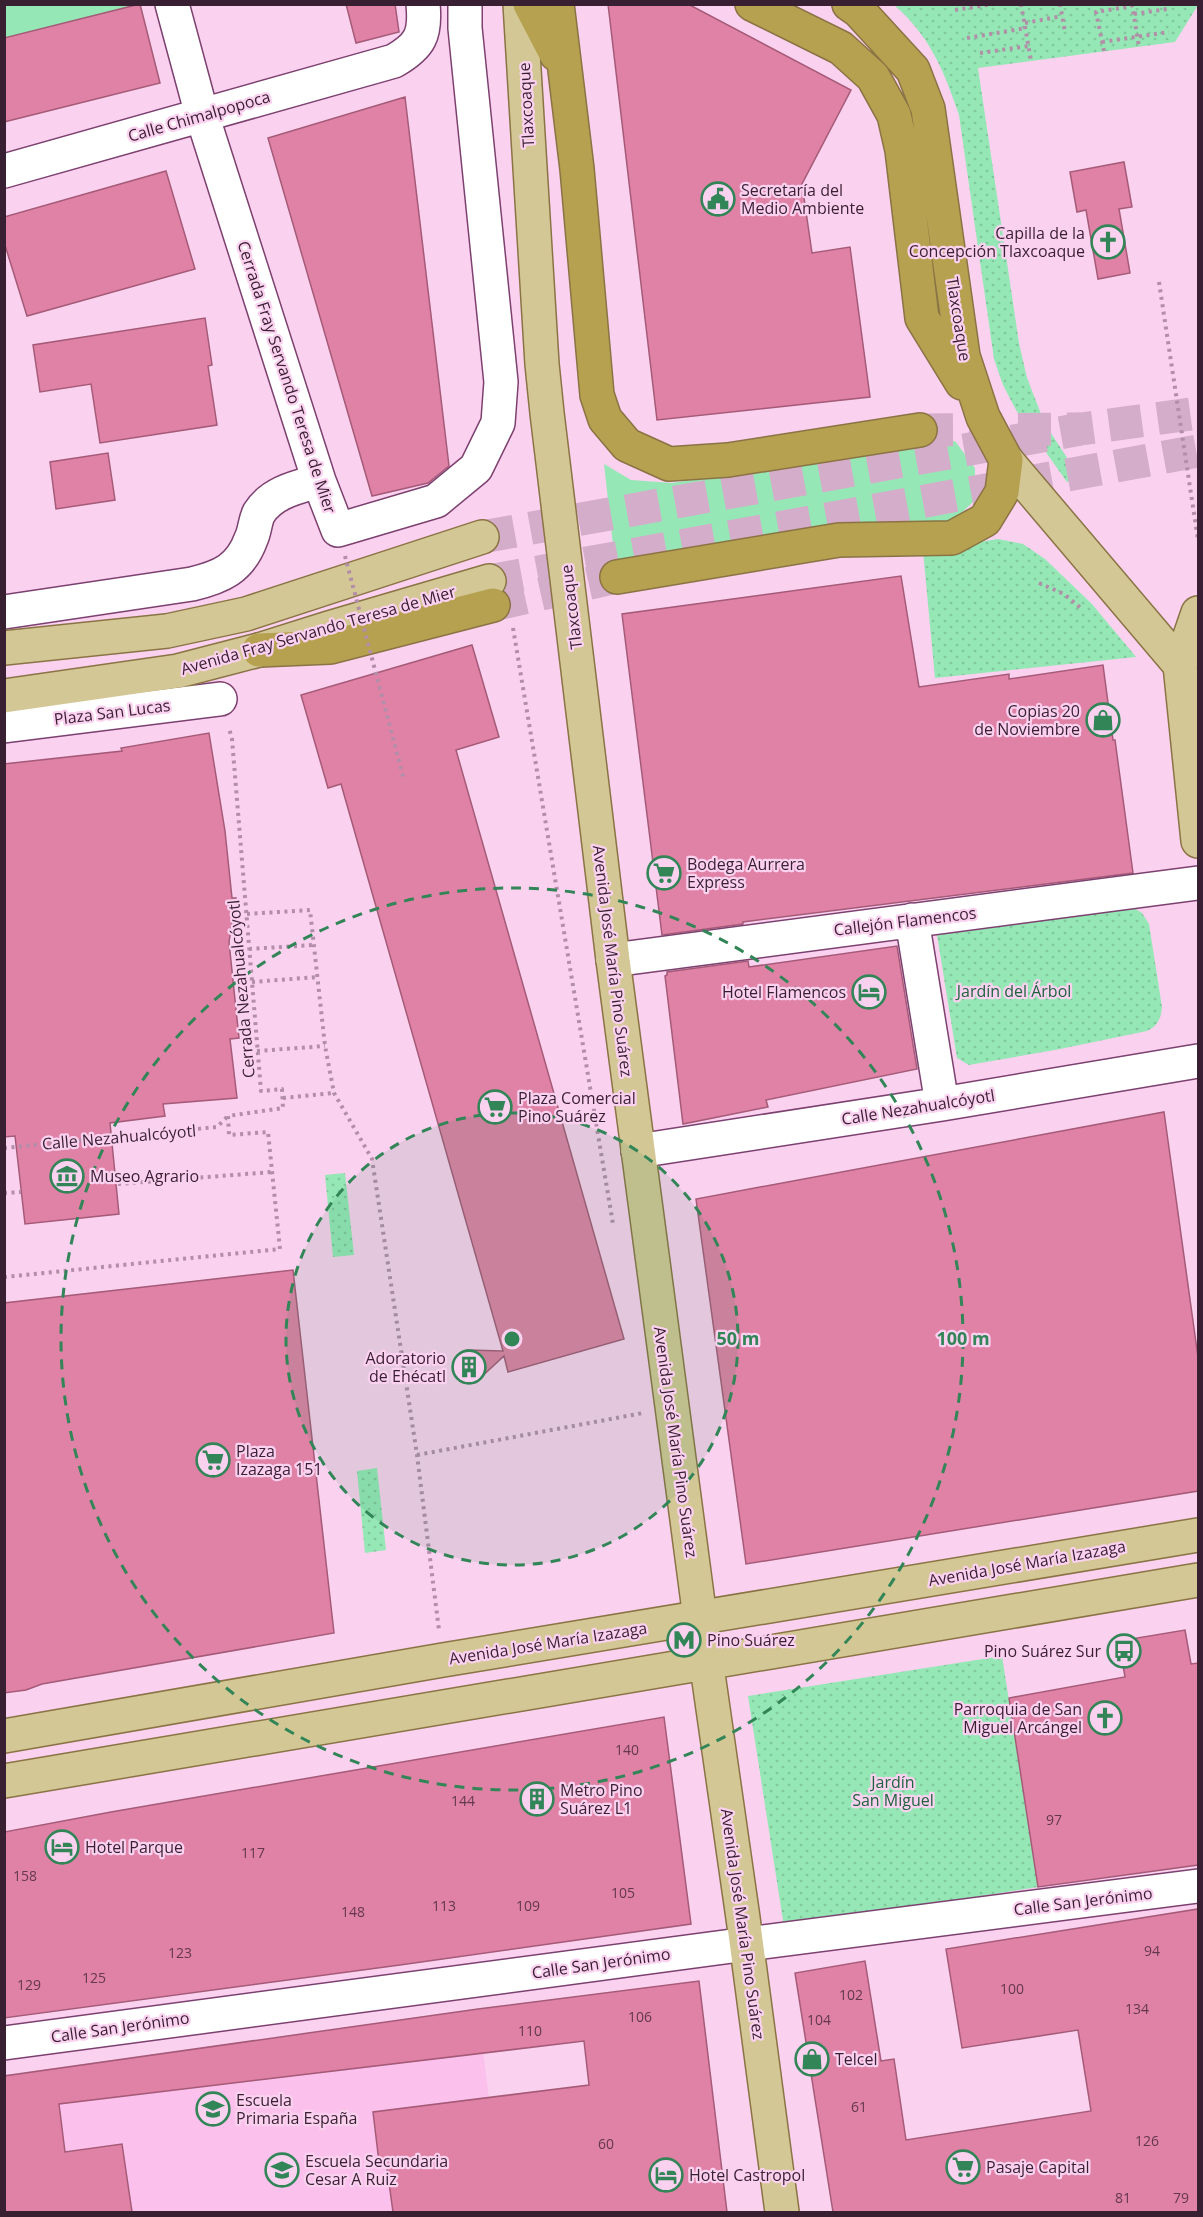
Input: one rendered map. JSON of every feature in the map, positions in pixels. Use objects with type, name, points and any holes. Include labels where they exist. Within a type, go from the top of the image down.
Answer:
[{"type":"highway","points":[[530,4],[565,72]]},
{"type":"highway","points":[[557,4],[577,169],[597,395],[605,419],[627,445],[669,464],[728,460],[920,430]]},
{"type":"highway","points":[[752,4],[841,48],[873,77],[894,115],[902,150],[921,318],[983,417]]},
{"type":"highway","name":"Tlaxcoaque","points":[[849,4],[859,10],[913,70],[928,109],[963,356],[983,417],[1006,459]]},
{"type":"highway","points":[[617,577],[839,540],[952,538],[985,520],[1002,492],[1006,459]]},
{"type":"highway","points":[[259,650],[330,647],[498,604]]},
{"type":"main road","name":"Tlaxcoaque","points":[[520,4],[542,364],[578,671]]},
{"type":"main road","name":"Tlaxcoaque","points":[[1006,459],[1179,665]]},
{"type":"main road","points":[[4,648],[166,631],[246,614],[482,537]]},
{"type":"main road","points":[[1198,613],[1179,665],[1198,842]]},
{"type":"main road","name":"Avenida Fray Servando Teresa de Mier","points":[[4,696],[178,671],[259,650]]},
{"type":"main road","name":"Avenida José María Pino Suárez","points":[[578,671],[612,960],[782,2212]]},
{"type":"main road","name":"Avenida José María Izazaga","points":[[4,1736],[443,1660],[1198,1535]]},
{"type":"main road","points":[[4,1781],[1198,1580]]},
{"type":"street","name":"Cerrada Fray Servando Teresa de Mier","points":[[172,4],[202,115],[319,481],[338,530],[436,501],[476,468],[498,423],[501,382],[465,28],[465,4]]},
{"type":"street","name":"Calle Chimalpopoca","points":[[4,171],[394,61],[411,51],[422,35],[423,4]]},
{"type":"street","points":[[4,612],[192,584],[212,579],[232,568],[244,556],[259,513],[281,492],[319,481]]},
{"type":"street","name":"Plaza San Lucas","points":[[4,726],[220,699]]},
{"type":"street","name":"Callejón Flamencos","points":[[612,960],[1198,883]]},
{"type":"street","points":[[912,920],[942,1104]]},
{"type":"street","name":"Calle Nezahualcóyotl","points":[[638,1151],[942,1104],[1198,1061]]},
{"type":"street","name":"Calle San Jerónimo","points":[[4,2043],[1198,1886]]},
{"type":"path","points":[[956,10],[993,4]]},
{"type":"path","points":[[1021,4],[1031,61]]},
{"type":"path","points":[[1060,4],[1065,32]]},
{"type":"path","points":[[1104,51],[1096,12],[1132,5],[1140,47]]},
{"type":"path","points":[[1134,15],[1167,9]]},
{"type":"path","points":[[1024,22],[1062,15]]},
{"type":"path","points":[[967,38],[1026,28]]},
{"type":"path","points":[[1102,42],[1169,32]]},
{"type":"path","points":[[980,53],[1029,46]]},
{"type":"path","points":[[1159,282],[1198,540]]},
{"type":"path","points":[[345,556],[404,780]]},
{"type":"path","points":[[1039,583],[1064,594],[1083,609]]},
{"type":"path","points":[[498,604],[613,1225]]},
{"type":"path","name":"Cerrada Nezahualcóyotl","points":[[220,699],[232,739],[261,1091],[282,1089],[283,1098]]},
{"type":"path","points":[[246,915],[310,910],[325,1046],[334,1093],[372,1159],[417,1455],[443,1660]]},
{"type":"path","points":[[249,949],[314,945]]},
{"type":"path","points":[[252,982],[317,977]]},
{"type":"path","points":[[257,1051],[325,1046]]},
{"type":"path","points":[[4,1277],[280,1249],[268,1132],[228,1135],[228,1116],[283,1108],[283,1098],[334,1093]]},
{"type":"path","name":"Calle Nezahualcóyotl","points":[[4,1148],[217,1127],[228,1116]]},
{"type":"path","points":[[118,1184],[272,1172]]},
{"type":"path","points":[[4,1193],[21,1192]]},
{"type":"path","points":[[417,1455],[645,1413],[646,1422]]},
{"type":"shaded area","points":[[478,2009],[503,2212],[5,2212],[4,2145],[36,2140],[27,2072]]},
{"type":"green space","points":[[5,5],[138,5],[5,38]]},
{"type":"green space","points":[[894,5],[1198,5],[1175,42],[978,68],[1019,343],[1027,378],[1045,424],[1079,476],[1067,482],[1016,410],[1003,385],[994,359],[959,115],[934,55],[917,29]]},
{"type":"green space","points":[[955,441],[975,468],[975,500],[953,521],[615,563],[604,464],[631,480],[672,483]]},
{"type":"green space","points":[[998,539],[1023,544],[1045,559],[1092,604],[1136,657],[935,678],[923,551]]},
{"type":"green space","name":"Jardín del Árbol","points":[[1134,908],[1142,913],[1149,924],[1162,1007],[1160,1018],[1154,1027],[1147,1031],[1060,1049],[969,1065],[957,1058],[937,935]]},
{"type":"green space","points":[[345,1173],[354,1255],[333,1257],[325,1175]]},
{"type":"green space","points":[[377,1468],[386,1550],[365,1553],[357,1471]]},
{"type":"green space","name":"Jardín San Miguel","points":[[1002,1656],[1038,1887],[784,1927],[748,1696]]},
{"type":"building","points":[[140,4],[160,83],[4,122],[4,38]]},
{"type":"building","points":[[346,4],[395,4],[399,32],[356,43]]},
{"type":"building","name":"Secretaría del Medio Ambiente","points":[[608,4],[688,4],[851,90],[802,184],[812,253],[850,247],[870,397],[657,420]]},
{"type":"building","points":[[405,97],[449,466],[428,483],[372,496],[268,138]]},
{"type":"building","name":"Capilla de la Concepción Tlaxcoaque","points":[[1124,162],[1132,207],[1119,209],[1130,273],[1098,279],[1086,210],[1077,212],[1070,172]]},
{"type":"building","points":[[166,171],[195,269],[27,316],[4,242],[4,217]]},
{"type":"building","points":[[205,318],[212,365],[208,366],[217,425],[100,443],[91,384],[40,392],[33,345]]},
{"type":"building","points":[[108,453],[115,500],[56,509],[50,462]]},
{"type":"building","points":[[901,576],[919,687],[1009,674],[1009,679],[1103,665],[1133,873],[743,922],[743,924],[662,935],[622,614]]},
{"type":"building","name":"Plaza Comercial Pino Suárez","points":[[472,645],[499,737],[456,750],[624,1339],[508,1372],[504,1356],[479,1379],[469,1382],[459,1379],[456,1374],[453,1364],[458,1355],[467,1350],[503,1351],[341,784],[328,788],[301,695]]},
{"type":"building","points":[[209,733],[225,831],[232,898],[236,898],[229,942],[239,1038],[230,1039],[237,1098],[163,1104],[165,1116],[110,1123],[119,1214],[25,1224],[15,1136],[4,1137],[4,764],[122,751],[121,748]]},
{"type":"building","points":[[897,946],[917,1069],[766,1100],[768,1107],[683,1124],[665,976],[667,972],[748,961],[749,967]]},
{"type":"building","points":[[1164,1112],[1198,1357],[1198,1491],[746,1564],[696,1199]]},
{"type":"building","name":"Plaza Izazaga 151","points":[[293,1270],[334,1633],[42,1684],[26,1690],[4,1693],[4,1303]]},
{"type":"building","points":[[1185,1630],[1191,1664],[1198,1663],[1198,1865],[1038,1887],[1009,1698],[1125,1677],[1119,1641]]},
{"type":"building","points":[[664,1717],[691,1924],[4,2018],[4,1832]]},
{"type":"building","points":[[1198,1909],[1198,2212],[833,2212],[795,1973],[865,1961],[881,2061],[894,2059],[906,2140],[1091,2111],[1078,2030],[962,2048],[946,1949]]},
{"type":"building","points":[[699,1981],[727,2212],[393,2212],[386,2161],[379,2162],[373,2112],[589,2085],[584,2041],[59,2104],[65,2152],[122,2144],[132,2212],[4,2212],[4,2076],[478,2009]]},
{"type":"tunnel","points":[[482,537],[1081,429],[1198,413]]},
{"type":"tunnel","points":[[920,430],[1081,429]]},
{"type":"tunnel","points":[[489,581],[1198,451]]},
{"type":"tunnel","points":[[493,605],[617,577]]},
{"type":"place","name":"Secretaría del Medio Ambiente","points":[[718,199]]},
{"type":"place","name":"Capilla de la Concepción Tlaxcoaque","points":[[1108,242]]},
{"type":"place","name":"Copias 20 de Noviembre","points":[[1103,720]]},
{"type":"place","name":"Bodega Aurrera Express","points":[[664,873]]},
{"type":"place","name":"Hotel Flamencos","points":[[869,992]]},
{"type":"place","name":"Plaza Comercial Pino Suárez","points":[[495,1107]]},
{"type":"place","name":"Museo Agrario","points":[[67,1176]]},
{"type":"place","name":"Adoratorio de Ehécatl","points":[[469,1367]]},
{"type":"place","name":"Plaza Izazaga 151","points":[[213,1460]]},
{"type":"place","name":"Pino Suárez","points":[[684,1640]]},
{"type":"place","name":"Pino Suárez Sur","points":[[1124,1651]]},
{"type":"place","name":"Parroquia de San Miguel Arcángel","points":[[1105,1718]]},
{"type":"place","name":"Metro Pino Suárez L1","points":[[537,1799]]},
{"type":"place","name":"Hotel Parque","points":[[62,1847]]},
{"type":"place","name":"Telcel","points":[[812,2059]]},
{"type":"place","name":"Escuela Primaria España","points":[[213,2109]]},
{"type":"place","name":"Pasaje Capital","points":[[963,2167]]},
{"type":"place","name":"Escuela Secundaria Cesar A Ruiz","points":[[282,2170]]},
{"type":"place","name":"Hotel Castropol","points":[[666,2175]]}]
